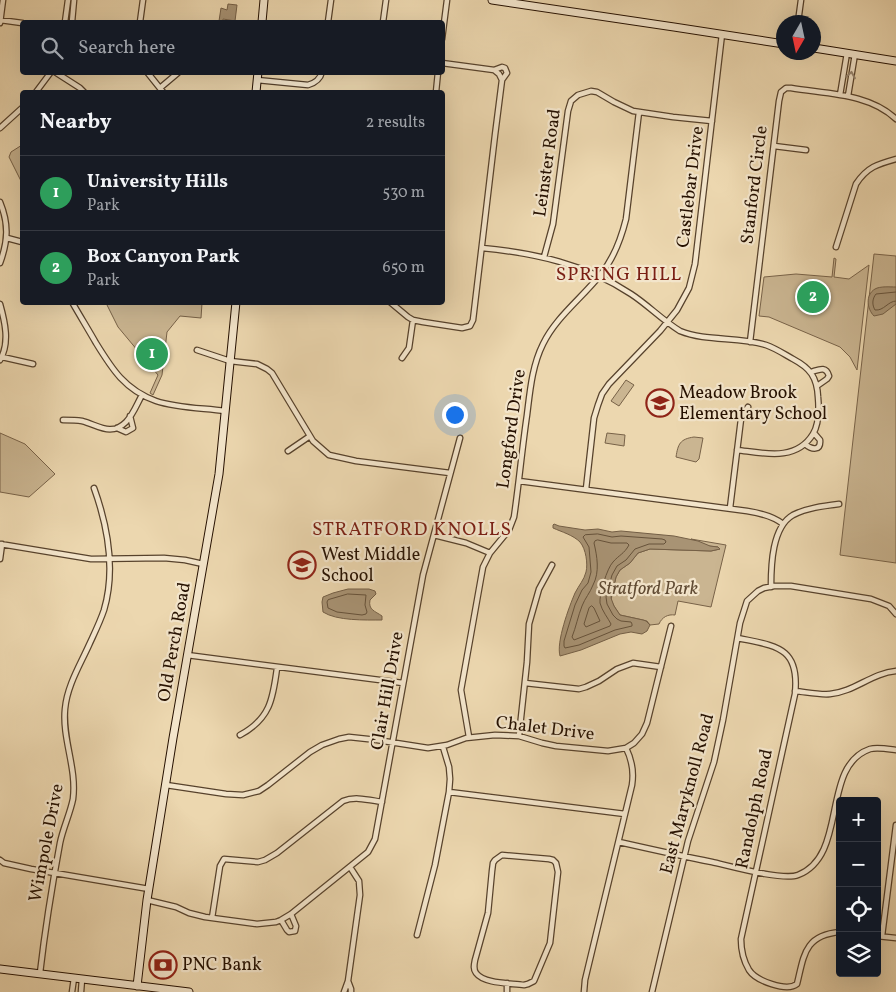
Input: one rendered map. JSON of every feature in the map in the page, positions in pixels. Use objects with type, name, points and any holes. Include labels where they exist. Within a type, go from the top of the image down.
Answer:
[{"type":"street","points":[[3,0],[0,21],[20,23]]},
{"type":"street","points":[[65,20],[68,0]]},
{"type":"street","points":[[72,20],[74,0]]},
{"type":"street","points":[[140,20],[143,0]]},
{"type":"street","points":[[262,20],[264,0]]},
{"type":"street","points":[[328,20],[331,0]]},
{"type":"street","points":[[383,20],[386,0]]},
{"type":"street","points":[[444,20],[447,0]]},
{"type":"street","points":[[492,0],[523,2],[776,43]]},
{"type":"street","points":[[799,15],[801,0]]},
{"type":"street","name":"Castlebar Drive","points":[[586,489],[594,418],[602,394],[609,384],[667,323],[683,301],[689,288],[695,264],[722,34]]},
{"type":"street","points":[[821,49],[896,61]]},
{"type":"street","points":[[840,95],[847,53]]},
{"type":"street","points":[[848,96],[855,54]]},
{"type":"street","points":[[445,63],[494,70],[502,80]]},
{"type":"street","points":[[394,305],[413,320],[423,322],[462,328],[470,326],[473,320],[494,135],[502,80],[507,73],[504,68],[499,67],[494,70]]},
{"type":"street","points":[[38,90],[49,75]]},
{"type":"street","points":[[60,75],[82,90]]},
{"type":"street","points":[[149,75],[162,90],[177,75]]},
{"type":"street","points":[[256,90],[257,76],[308,85],[316,82],[321,75]]},
{"type":"street","points":[[436,90],[438,75]]},
{"type":"street","name":"Stanford Circle","points":[[750,342],[780,95],[783,90],[786,88],[860,99],[879,106],[896,119]]},
{"type":"street","name":"Leinster Road","points":[[544,257],[553,224],[568,110],[571,101],[578,95],[591,91],[597,92],[614,102],[639,112],[712,121]]},
{"type":"street","points":[[0,128],[20,110]]},
{"type":"street","name":"Longford Drive","points":[[469,737],[461,690],[481,578],[490,553],[509,530],[514,517],[531,385],[538,356],[549,332],[599,276],[616,251],[626,219],[639,112]]},
{"type":"street","points":[[774,146],[806,150]]},
{"type":"street","points":[[836,247],[856,184],[861,175],[872,167],[896,159]]},
{"type":"street","points":[[0,202],[6,224],[7,238],[0,262]]},
{"type":"street","points":[[7,238],[20,241]]},
{"type":"street","points":[[482,248],[544,257],[574,266],[599,276],[632,295],[680,331],[690,335],[766,345],[799,362],[810,370],[817,386],[817,421],[814,433],[805,444],[783,454],[737,450]]},
{"type":"street","points":[[0,304],[6,330],[6,343],[1,359],[33,364]]},
{"type":"street","points":[[74,305],[109,364],[118,377],[130,387],[158,402],[225,410]]},
{"type":"street","name":"Old Perch Road","points":[[137,986],[149,889],[219,474],[236,305]]},
{"type":"street","points":[[402,358],[409,348],[413,320]]},
{"type":"street","points":[[198,350],[230,361],[257,364],[272,373],[313,441],[329,455],[450,473]]},
{"type":"street","points":[[811,372],[822,368],[828,372],[829,376],[817,386]]},
{"type":"street","points":[[63,420],[83,422],[106,430],[117,428],[126,422],[142,395]]},
{"type":"street","points":[[730,508],[741,419],[748,407]]},
{"type":"street","points":[[117,428],[126,432],[133,428],[130,416]]},
{"type":"street","points":[[805,444],[813,449],[820,445],[820,440],[814,433]]},
{"type":"street","points":[[288,451],[310,436]]},
{"type":"street","name":"Clair Hill Drive","points":[[148,900],[176,906],[196,915],[266,924],[281,920],[291,914],[371,848],[375,839],[423,575],[460,438]]},
{"type":"street","points":[[519,481],[761,513],[783,524]]},
{"type":"street","name":"Wimpole Drive","points":[[40,974],[55,872],[73,791],[65,709],[71,684],[104,610],[109,585],[110,559],[108,534],[94,488]]},
{"type":"street","points":[[838,504],[817,507],[801,512],[791,516],[783,524],[776,541],[771,570],[771,586],[791,586],[871,599],[888,606],[896,614]]},
{"type":"street","points":[[434,535],[466,543],[490,553]]},
{"type":"street","points":[[0,558],[1,544],[91,559],[164,558],[203,564]]},
{"type":"street","points":[[519,736],[529,624],[539,589],[552,565]]},
{"type":"street","name":"East Maryknoll Road","points":[[652,992],[688,841],[714,762],[740,623],[747,601],[758,591],[771,586]]},
{"type":"street","points":[[584,992],[633,778],[630,756],[626,748],[634,743],[645,729],[671,626]]},
{"type":"street","name":"Randolph Road","points":[[738,638],[777,648],[787,654],[794,670],[796,683],[741,938],[745,962],[753,975],[763,983],[790,990],[797,984],[805,952],[811,944],[818,938],[836,932]]},
{"type":"street","points":[[187,655],[403,684]]},
{"type":"street","points":[[525,682],[579,689],[599,681],[617,669],[633,663],[661,667]]},
{"type":"street","points":[[240,735],[250,730],[267,710],[273,698],[277,668]]},
{"type":"street","points":[[795,691],[831,694],[848,690],[882,674],[896,671]]},
{"type":"street","name":"Chalet Drive","points":[[166,785],[235,795],[250,794],[268,785],[310,752],[322,745],[349,737],[428,748],[443,747],[469,737],[490,735],[519,736],[542,743],[582,749],[608,751],[626,748]]},
{"type":"street","points":[[417,935],[435,865],[449,792],[449,767],[443,747]]},
{"type":"street","points":[[619,842],[755,872],[789,877],[798,875],[812,866],[824,849],[830,832],[842,777],[847,767],[854,759],[870,749],[896,750]]},
{"type":"street","points":[[449,792],[626,814]]},
{"type":"street","points":[[212,918],[220,866],[224,859],[258,862],[265,860],[277,853],[343,801],[362,799],[382,802]]},
{"type":"street","points":[[881,932],[896,825]]},
{"type":"street","points":[[502,855],[553,860],[558,868],[550,944],[534,981],[528,984],[507,983],[487,980],[476,973],[474,967],[488,913],[492,871],[495,860],[502,855]]},
{"type":"street","points":[[0,860],[13,865],[149,889]]},
{"type":"street","points":[[344,992],[348,981],[360,895],[359,881],[350,867]]},
{"type":"street","points":[[281,920],[289,932],[295,931],[296,926],[291,914]]},
{"type":"street","points":[[881,936],[896,938]]},
{"type":"street","points":[[0,969],[189,992]]},
{"type":"street","points":[[72,992],[74,978]]},
{"type":"street","points":[[80,992],[82,979]]},
{"type":"street","points":[[348,981],[351,992]]},
{"type":"street","points":[[507,983],[507,992]]},
{"type":"green space","points":[[20,146],[20,179],[9,157],[11,152]]},
{"type":"green space","points":[[874,254],[896,256],[896,563],[840,555]]},
{"type":"green space","points":[[834,258],[836,259],[834,277],[849,279],[869,265],[857,370],[850,357],[840,347],[769,317],[759,316],[764,277],[796,274],[832,277]]},
{"type":"green space","points":[[107,305],[202,305],[201,318],[180,316],[167,332],[162,375],[153,395],[150,393],[158,375],[118,327]]},
{"type":"green space","points":[[626,380],[634,385],[619,406],[611,401]]},
{"type":"green space","points":[[0,433],[25,444],[55,474],[29,497],[0,492]]},
{"type":"green space","points":[[607,433],[625,435],[624,446],[605,443]]},
{"type":"green space","points":[[694,437],[703,438],[699,459],[696,462],[676,457],[680,443]]},
{"type":"green space","name":"Stratford Park","points":[[691,539],[726,545],[711,607],[678,601],[675,615],[666,616],[659,624],[650,625],[647,621],[620,615],[611,600],[616,577],[620,570],[630,563],[638,553],[650,549],[711,551],[720,549]]},
{"type":"water","points":[[228,4],[237,5],[235,20],[219,20],[221,8],[227,10]]},
{"type":"water","points":[[880,287],[896,287],[896,304],[883,314],[874,316],[868,302],[872,292]]},
{"type":"water","points":[[554,524],[585,530],[598,529],[612,532],[621,531],[674,536],[698,541],[720,549],[711,551],[650,549],[638,553],[630,563],[620,570],[616,577],[611,598],[620,615],[646,621],[650,625],[647,631],[642,634],[631,632],[620,634],[581,650],[560,656],[560,642],[564,625],[575,593],[585,575],[587,565],[585,552],[580,542],[553,528]]},
{"type":"water","points":[[348,589],[369,589],[375,591],[376,594],[370,600],[370,606],[382,616],[382,620],[343,618],[323,612],[323,597]]},
{"type":"place","name":"Box Canyon Park","points":[[813,297]]},
{"type":"place","name":"University Hills","points":[[152,354]]},
{"type":"place","name":"Meadow Brook Elementary School","points":[[660,403]]},
{"type":"place","name":"West Middle School","points":[[302,565]]},
{"type":"place","name":"PNC Bank","points":[[163,965]]},
{"type":"district","name":"SPRING HILL","points":[[619,275]]},
{"type":"district","name":"STRATFORD KNOLLS","points":[[412,530]]}]
